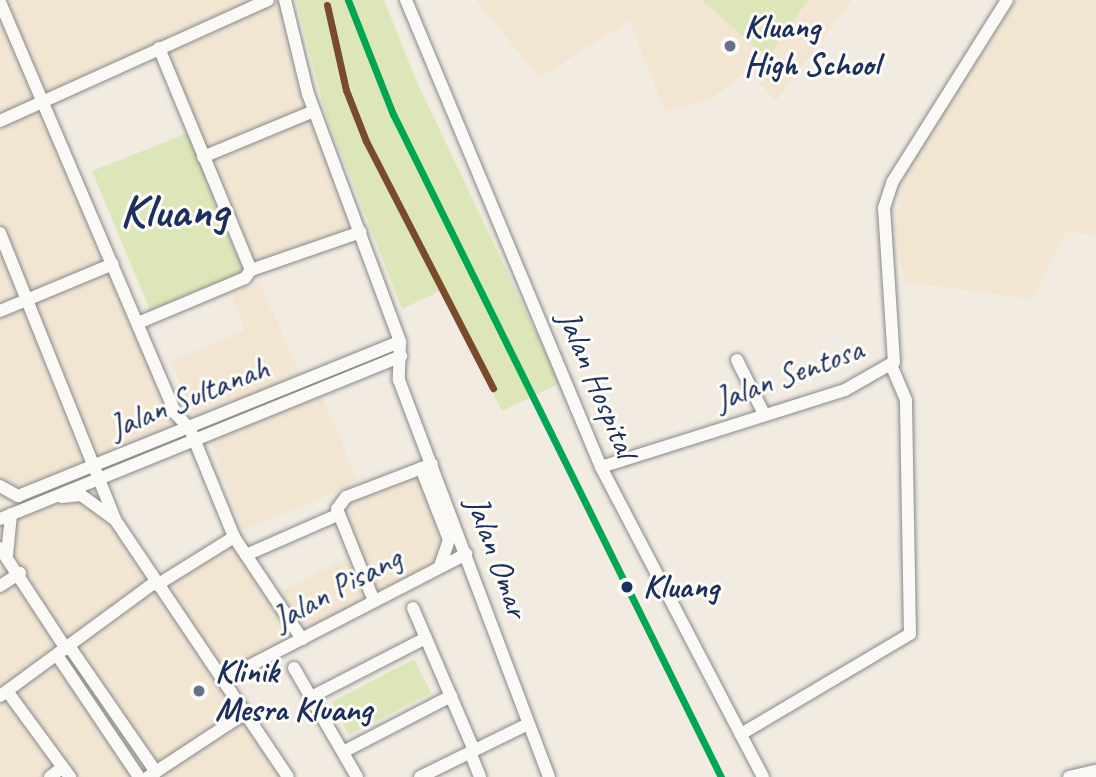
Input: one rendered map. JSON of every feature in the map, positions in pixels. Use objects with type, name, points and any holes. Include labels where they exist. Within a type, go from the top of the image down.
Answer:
[{"type":"street","points":[[0,121],[268,0]]},
{"type":"street","name":"Jalan Omar","points":[[285,0],[314,111],[400,342],[400,380],[427,466],[466,554],[549,777]]},
{"type":"street","name":"Jalan Hospital","points":[[406,0],[601,467],[763,777]]},
{"type":"street","name":"Jalan Sentosa","points":[[601,467],[845,390],[891,365],[896,348],[884,208],[893,181],[1007,0]]},
{"type":"street","points":[[0,2],[45,99],[175,413],[192,434],[234,537],[302,639]]},
{"type":"street","points":[[159,48],[251,270]]},
{"type":"street","points":[[203,157],[314,111]]},
{"type":"street","points":[[138,323],[245,278],[251,270],[360,232]]},
{"type":"street","points":[[0,233],[94,473],[116,521],[288,777]]},
{"type":"street","points":[[0,311],[113,264]]},
{"type":"street","name":"Jalan Sultanah","points":[[192,434],[400,342]]},
{"type":"street","name":"Jalan Sultanah","points":[[0,486],[18,496],[94,473],[401,356]]},
{"type":"street","points":[[737,360],[764,414]]},
{"type":"street","points":[[740,734],[910,634],[907,411],[891,365]]},
{"type":"street","points":[[174,441],[175,413]]},
{"type":"street","points":[[246,555],[337,514],[346,497],[427,466]]},
{"type":"street","name":"Jalan Pisang","points":[[427,466],[449,540],[439,567]]},
{"type":"street","name":"Jalan Sultanah","points":[[6,516],[94,473]]},
{"type":"street","points":[[43,500],[81,495],[116,521]]},
{"type":"street","points":[[337,514],[374,601]]},
{"type":"street","points":[[6,516],[11,560],[49,615],[139,777]]},
{"type":"street","points":[[50,777],[67,772],[3,693],[118,611],[234,537]]},
{"type":"street","name":"Jalan Pisang","points":[[222,680],[466,554]]},
{"type":"street","points":[[0,576],[11,560]]},
{"type":"street","points":[[0,586],[11,560]]},
{"type":"street","points":[[413,608],[451,696],[480,777]]},
{"type":"street","points":[[311,697],[426,638]]},
{"type":"street","points":[[66,648],[152,774],[244,713]]},
{"type":"street","points":[[294,668],[357,777]]},
{"type":"street","points":[[343,752],[451,696]]},
{"type":"street","points":[[420,777],[528,724]]},
{"type":"street","points":[[1069,777],[1096,771]]},
{"type":"shaded area","points":[[0,0],[279,0],[357,238],[258,275],[160,44],[46,94],[183,426],[96,461],[0,222]]},
{"type":"shaded area","name":"Kluang High School","points":[[476,0],[852,0],[776,101],[748,71],[708,101],[665,111],[629,21],[539,78]]},
{"type":"shaded area","points":[[1015,0],[1096,0],[1096,235],[1067,232],[1032,299],[905,282],[894,226],[905,173]]},
{"type":"shaded area","points":[[0,248],[84,465],[0,501]]},
{"type":"shaded area","points":[[259,281],[300,374],[196,420],[171,361],[245,330],[231,294]]},
{"type":"shaded area","points":[[320,392],[359,483],[243,530],[208,434]]},
{"type":"shaded area","points":[[423,464],[453,539],[447,561],[229,681],[160,579],[229,535],[271,597],[350,556],[333,509]]},
{"type":"shaded area","points":[[80,499],[109,519],[282,777],[0,777],[0,525],[56,501]]},
{"type":"green space","points":[[296,0],[384,0],[416,80],[560,383],[502,411],[442,290],[402,309],[325,112]]},
{"type":"green space","points":[[702,0],[808,0],[767,58]]},
{"type":"green space","points":[[188,133],[244,273],[150,310],[92,171]]},
{"type":"green space","points":[[414,659],[431,693],[349,735],[332,702]]},
{"type":"transit line","points":[[348,0],[393,114],[721,777]]},
{"type":"transit line","points":[[327,5],[346,90],[366,141],[493,388]]},
{"type":"place","name":"Kluang High School","points":[[730,46]]},
{"type":"place","name":"Kluang","points":[[627,587]]},
{"type":"place","name":"Klinik Mesra Kluang","points":[[199,691]]},
{"type":"district","name":"Kluang","points":[[174,211]]}]
